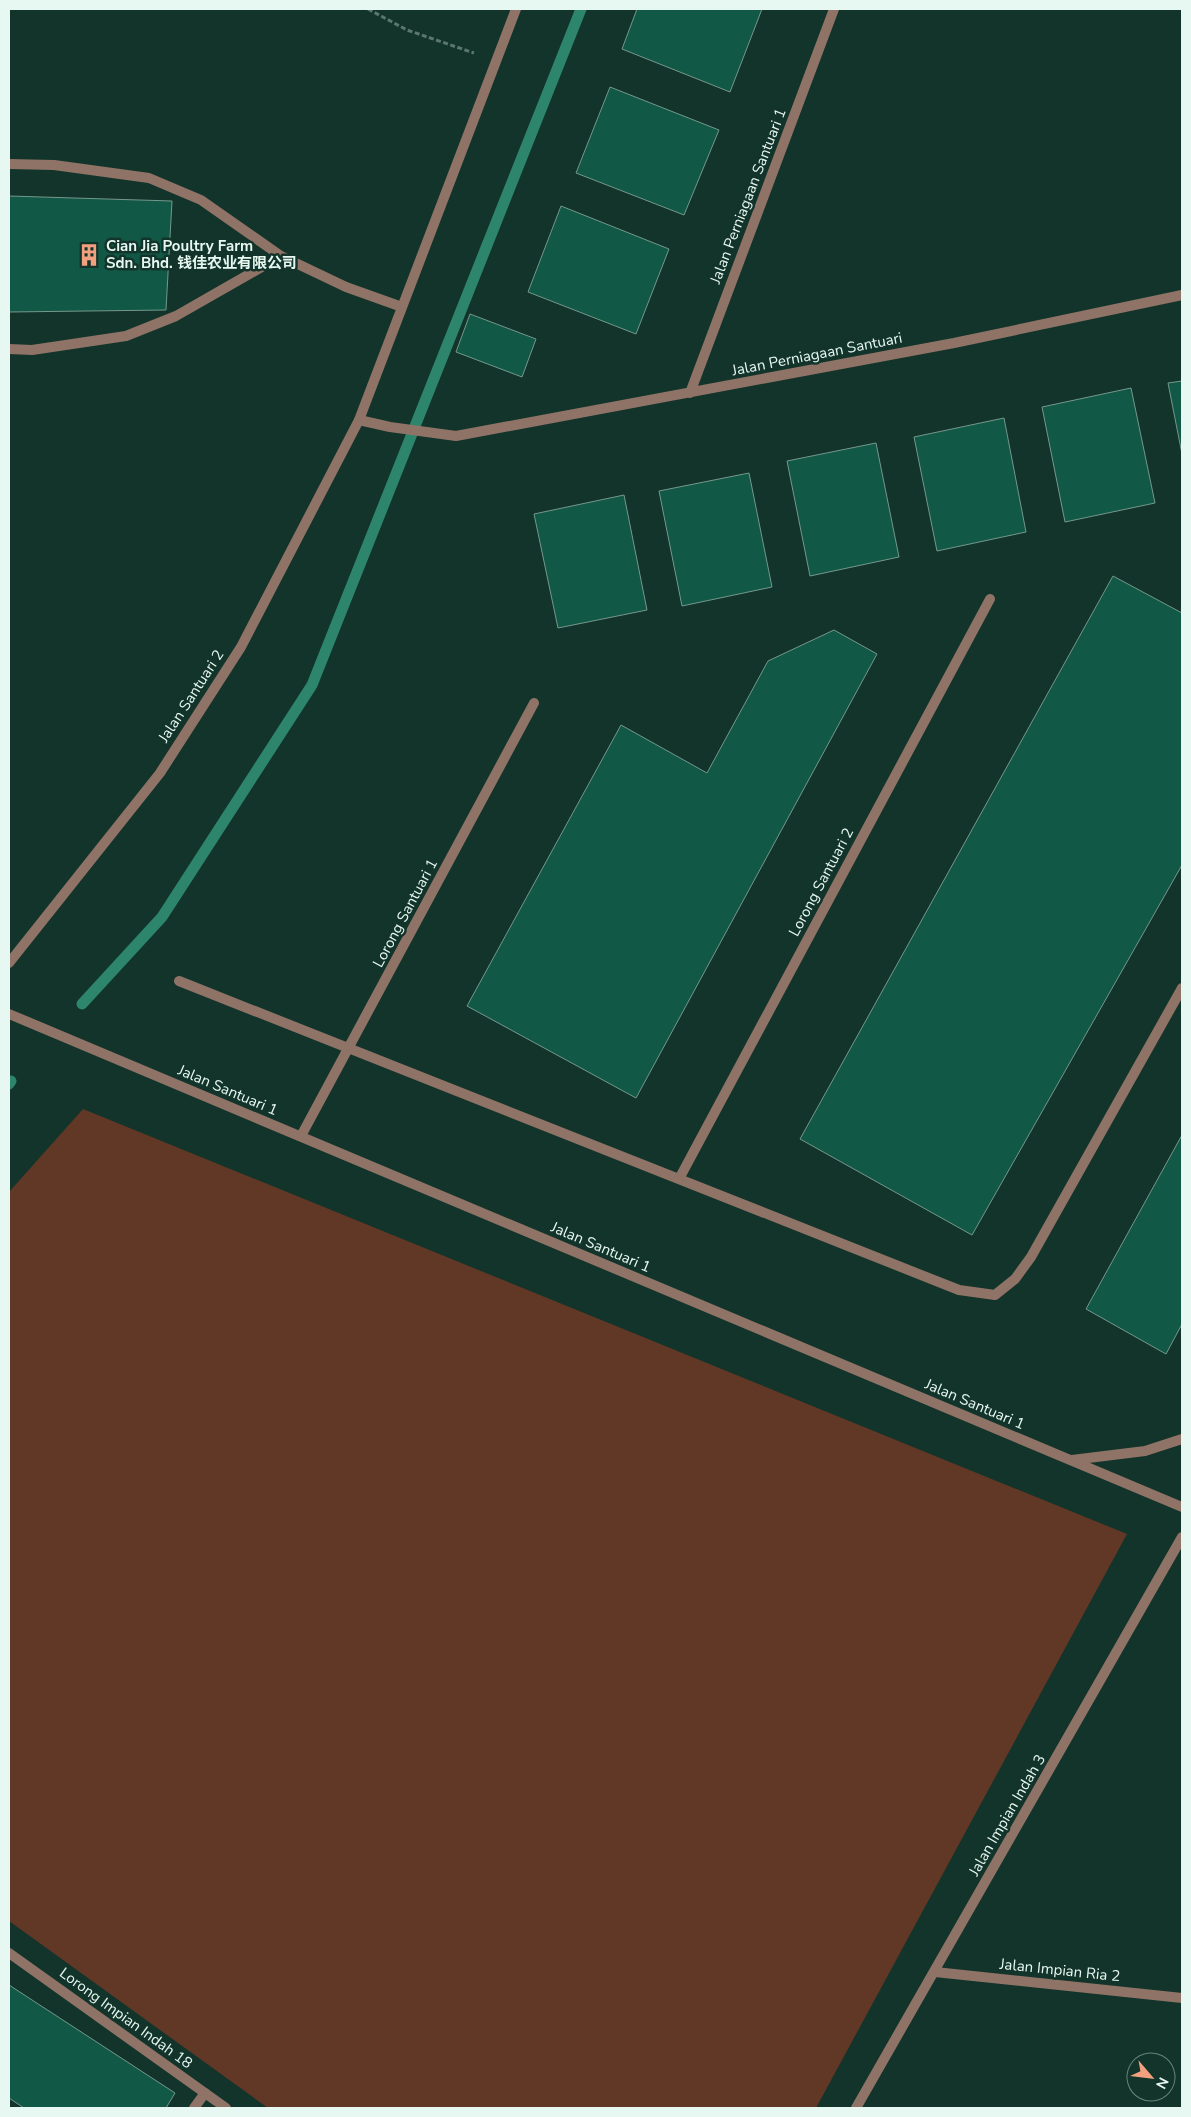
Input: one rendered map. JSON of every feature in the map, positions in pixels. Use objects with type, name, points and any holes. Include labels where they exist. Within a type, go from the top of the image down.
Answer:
[{"type":"street","name":"Jalan Santuari 2","points":[[9,963],[160,773],[241,647],[359,420],[516,9]]},
{"type":"street","name":"Jalan Perniagaan Santuari 1","points":[[690,393],[834,9]]},
{"type":"street","points":[[9,164],[54,165],[149,178],[201,200],[282,256],[346,287],[402,306]]},
{"type":"street","points":[[9,349],[32,350],[126,336],[176,316],[282,256]]},
{"type":"street","name":"Jalan Perniagaan Santuari","points":[[359,420],[390,427],[456,436],[954,343],[1182,296]]},
{"type":"street","name":"Lorong Santuari 2","points":[[679,1179],[990,599]]},
{"type":"street","name":"Lorong Santuari 1","points":[[301,1136],[350,1049],[534,703]]},
{"type":"street","points":[[179,981],[959,1290],[995,1295],[1015,1279],[1031,1257],[1182,988]]},
{"type":"street","name":"Jalan Santuari 1","points":[[9,1014],[1182,1507]]},
{"type":"street","points":[[1071,1461],[1145,1451],[1182,1439]]},
{"type":"street","name":"Jalan Impian Indah 3","points":[[856,2108],[1182,1537]]},
{"type":"street","name":"Lorong Impian Indah 18","points":[[9,1953],[226,2108]]},
{"type":"street","name":"Jalan Impian Ria 2","points":[[935,1972],[1182,1998]]},
{"type":"street","points":[[194,2108],[205,2093]]},
{"type":"path","points":[[368,9],[407,30],[496,60]]},
{"type":"shaded area","points":[[83,1109],[1127,1534],[816,2108],[268,2108],[9,1921],[9,1192]]},
{"type":"building","points":[[637,9],[762,9],[730,92],[622,49]]},
{"type":"building","points":[[610,87],[719,130],[684,215],[576,173]]},
{"type":"building","name":"Cian Jia Poultry Farm Sdn. Bhd. 钱佳农业有限公司","points":[[9,196],[172,201],[166,310],[9,312]]},
{"type":"building","points":[[561,206],[669,249],[636,334],[528,292]]},
{"type":"building","points":[[470,314],[536,339],[522,377],[456,352]]},
{"type":"building","points":[[1182,381],[1182,454],[1168,383]]},
{"type":"building","points":[[1131,388],[1155,503],[1065,522],[1042,407]]},
{"type":"building","points":[[1004,418],[1026,532],[937,551],[914,437]]},
{"type":"building","points":[[876,443],[899,557],[810,576],[787,461]]},
{"type":"building","points":[[749,473],[772,587],[682,606],[659,491]]},
{"type":"building","points":[[624,495],[647,610],[558,628],[534,514]]},
{"type":"building","points":[[1113,576],[1182,613],[1182,865],[972,1235],[800,1139]]},
{"type":"building","points":[[834,630],[877,654],[636,1098],[467,1006],[621,725],[707,773],[768,661]]},
{"type":"building","points":[[1182,1135],[1182,1324],[1166,1354],[1086,1309]]},
{"type":"building","points":[[9,1985],[175,2093],[166,2108],[24,2108],[9,2098]]},
{"type":"waterway","points":[[82,1004],[162,917],[312,685],[581,9]]},
{"type":"place","name":"Cian Jia Poultry Farm Sdn. Bhd. 钱佳农业有限公司","points":[[89,255]]}]
